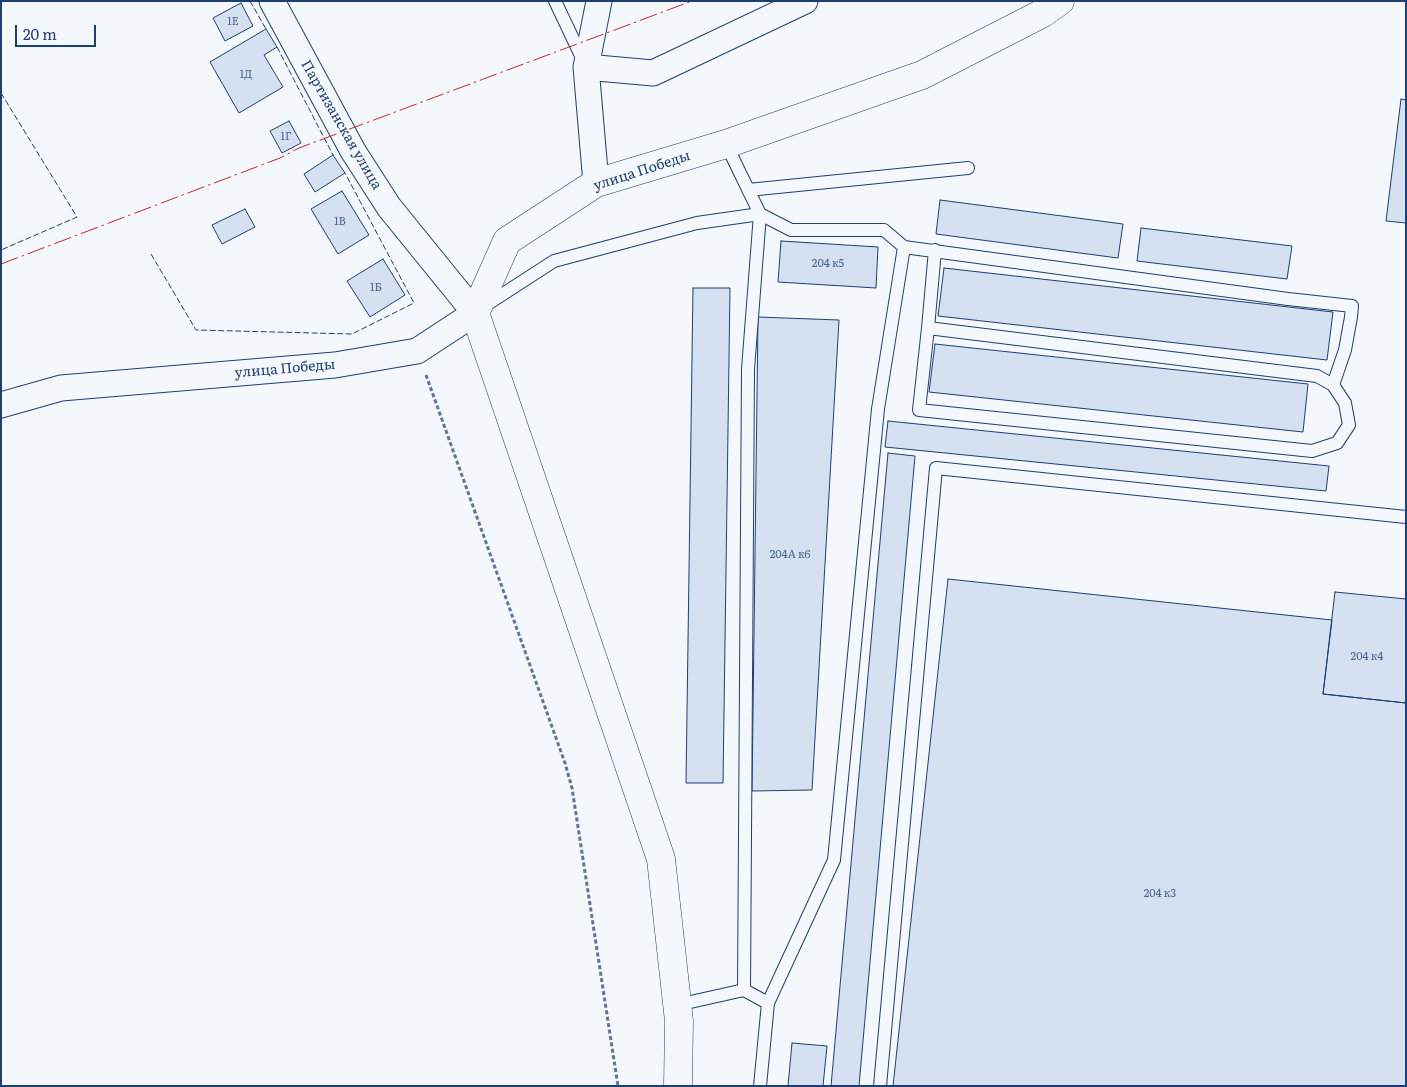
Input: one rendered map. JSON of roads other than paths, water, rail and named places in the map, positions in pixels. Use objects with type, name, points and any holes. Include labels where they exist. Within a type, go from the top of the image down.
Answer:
[{"type":"street","name":"Партизанская улица","points":[[272,1],[352,151],[389,207],[475,313]]},
{"type":"street","points":[[596,183],[586,67],[599,1]]},
{"type":"street","points":[[586,67],[653,74],[805,1]]},
{"type":"street","name":"улица Победы","points":[[1,405],[61,388],[335,365],[417,351],[475,313],[506,241],[596,183],[726,144],[922,75],[1043,13],[1060,1]]},
{"type":"street","points":[[475,313],[661,859],[679,1021],[678,1086]]},
{"type":"lane","points":[[555,1],[586,67]]},
{"type":"lane","points":[[726,144],[760,214],[748,369],[744,990]]},
{"type":"lane","points":[[748,190],[968,168]]},
{"type":"lane","points":[[475,313],[554,261],[697,223],[760,214],[791,230],[884,230],[904,247],[1352,306],[1352,317],[1345,350],[1334,385]]},
{"type":"lane","points":[[760,1086],[768,1003],[834,860],[878,409],[904,247]]},
{"type":"lane","points":[[928,328],[1317,376],[1334,385],[1345,403],[1349,425],[1337,443],[1312,452],[919,410],[935,250]]},
{"type":"lane","points":[[880,1086],[936,468],[1406,517]]},
{"type":"lane","points":[[677,1005],[744,990],[768,1003]]}]
